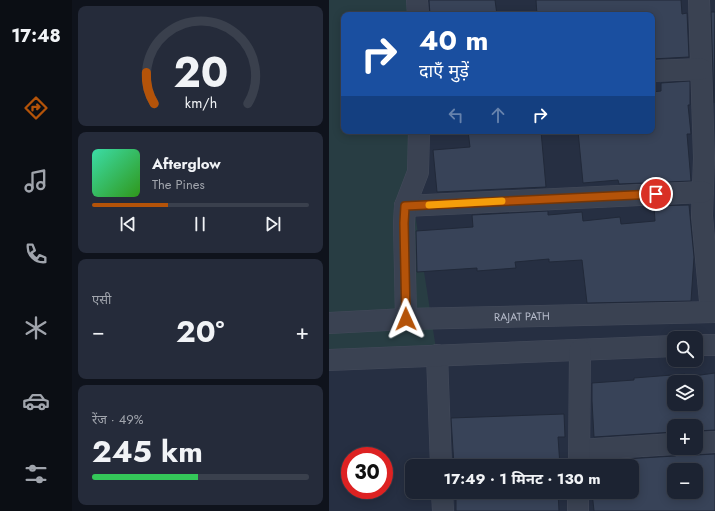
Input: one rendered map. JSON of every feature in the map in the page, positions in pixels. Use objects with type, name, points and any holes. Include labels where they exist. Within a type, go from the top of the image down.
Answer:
[{"type":"street","points":[[417,0],[418,12]]},
{"type":"street","points":[[699,0],[706,56],[709,107],[710,158],[703,192],[709,216],[713,312]]},
{"type":"street","points":[[655,71],[706,56]]},
{"type":"street","points":[[406,319],[405,206],[418,172],[419,134]]},
{"type":"street","points":[[405,206],[703,192]]},
{"type":"street","name":"RAJAT PATH","points":[[329,323],[406,319],[713,312]]},
{"type":"street","points":[[703,345],[715,345]]},
{"type":"street","points":[[329,360],[667,346]]},
{"type":"street","points":[[579,350],[579,458],[667,445]]},
{"type":"street","points":[[437,355],[441,459]]},
{"type":"street","points":[[703,443],[715,442]]},
{"type":"street","points":[[442,499],[443,511]]},
{"type":"street","points":[[578,499],[578,511]]},
{"type":"green space","points":[[329,0],[423,0],[423,12],[341,12],[341,134],[421,134],[413,201],[437,355],[329,360]]},
{"type":"building","points":[[429,0],[495,0],[497,12],[430,12]]},
{"type":"building","points":[[536,0],[681,0],[682,14],[687,13],[689,57],[655,59],[655,12],[537,12]]},
{"type":"building","points":[[711,12],[715,12],[714,103]]},
{"type":"building","points":[[690,81],[690,105],[688,105],[691,134],[687,134],[691,181],[619,184],[618,180],[583,183],[578,134],[655,134],[655,92],[661,91],[661,83]]},
{"type":"building","points":[[468,134],[541,134],[546,187],[437,192],[433,150],[470,147]]},
{"type":"building","points":[[689,205],[694,257],[691,301],[587,303],[582,260],[549,262],[549,259],[515,262],[516,268],[477,271],[477,268],[417,272],[416,231],[473,227],[472,215],[548,211],[548,215],[582,212],[583,221],[620,217],[621,224],[655,221],[654,206]]},
{"type":"building","points":[[715,373],[715,430],[703,431],[703,419],[667,419],[667,432],[594,437],[592,383],[634,380],[634,378],[667,375],[667,411],[703,411],[703,375],[700,375]]},
{"type":"building","points":[[564,414],[565,437],[558,437],[560,459],[454,459],[451,418]]},
{"type":"building","points":[[715,454],[715,511],[594,511],[593,499],[639,499],[639,459],[625,459]]},
{"type":"building","points":[[456,499],[558,499],[559,511],[456,511]]},
{"type":"slow traffic","points":[[429,205],[502,201]]},
{"type":"route","points":[[406,319],[405,206],[656,194]]}]
